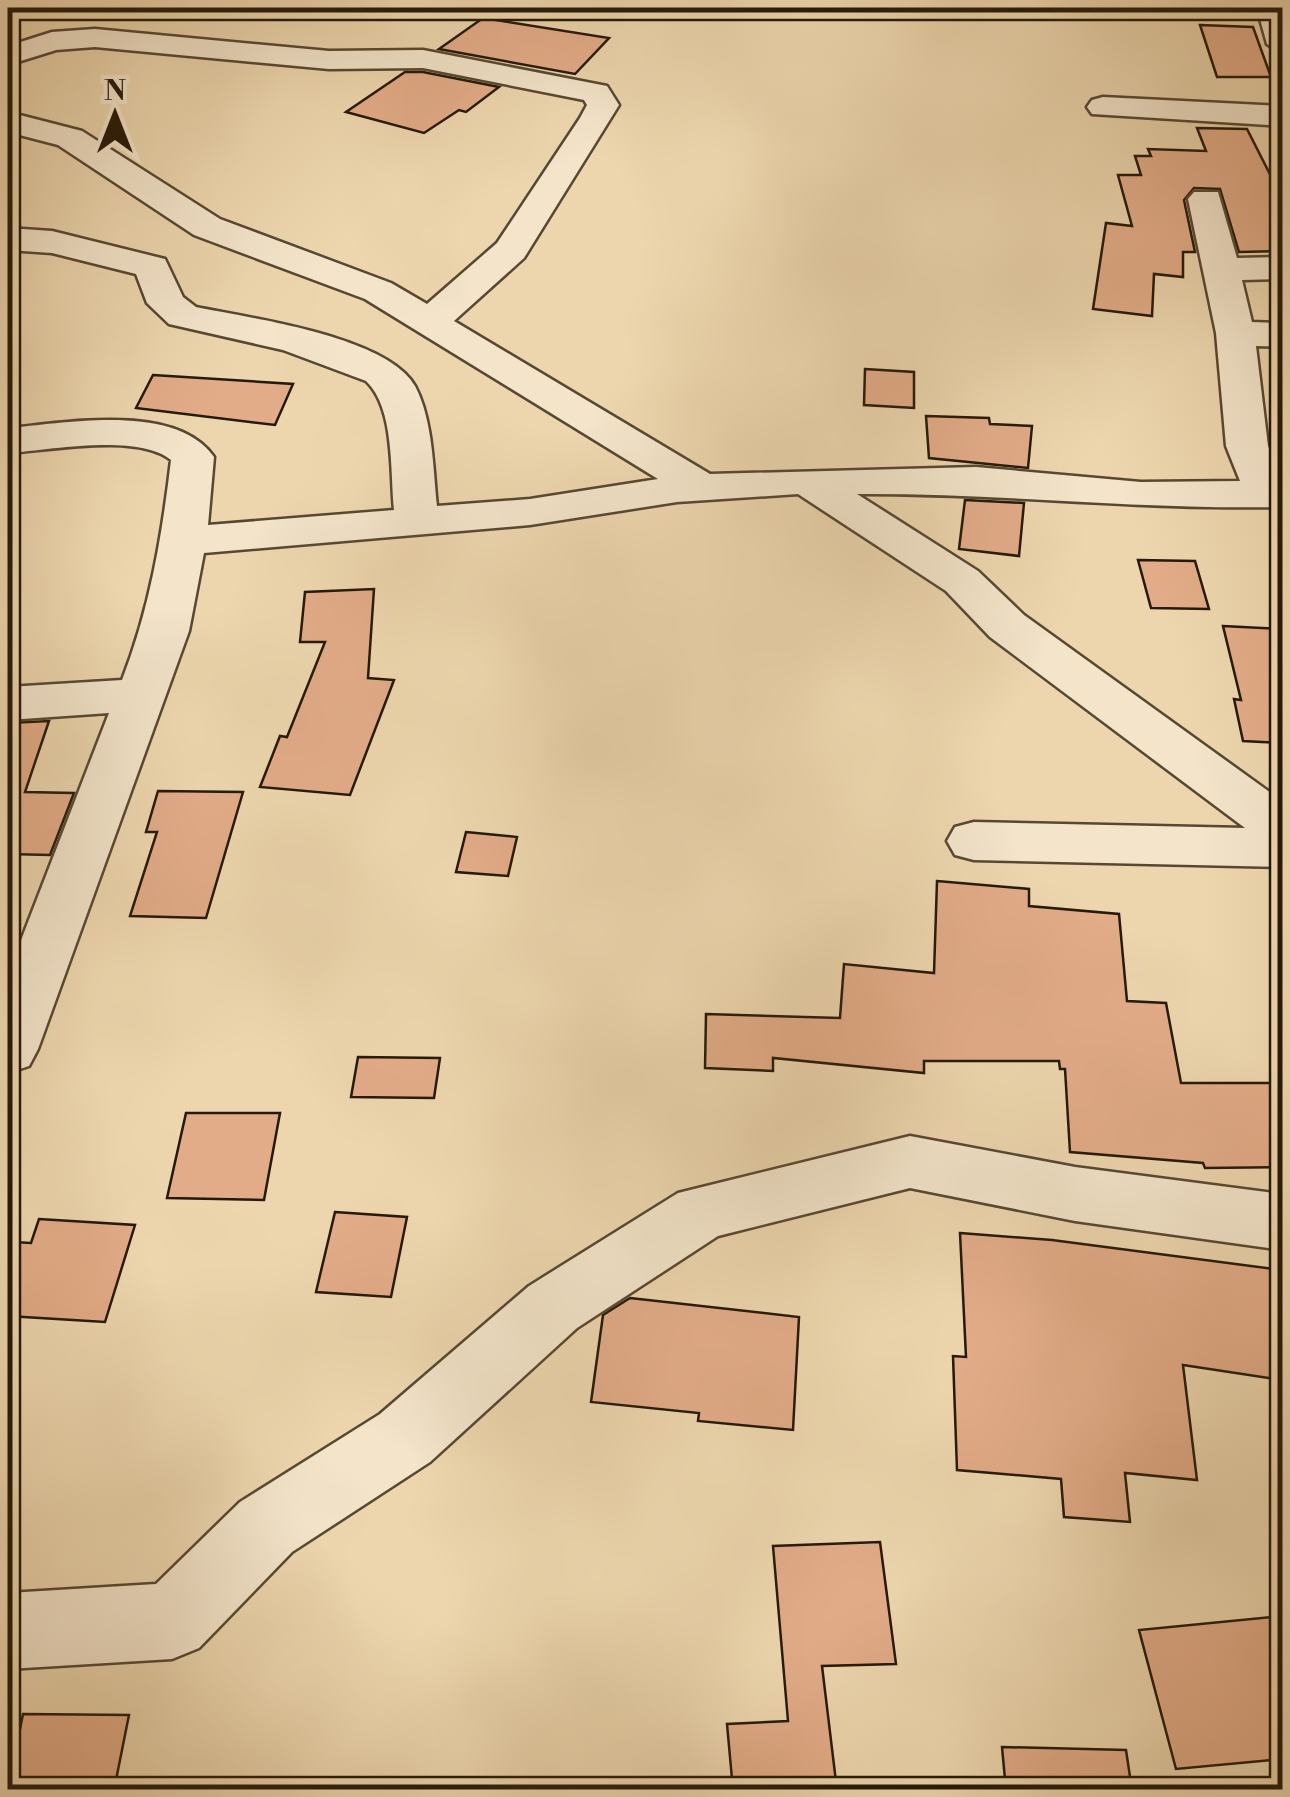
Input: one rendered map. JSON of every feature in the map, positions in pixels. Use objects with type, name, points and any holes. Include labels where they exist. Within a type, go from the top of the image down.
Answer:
[{"type":"street","points":[[1272,8],[1282,44]]},
{"type":"street","points":[[8,56],[52,41],[95,38],[329,60],[423,59],[596,93],[603,106],[556,186],[511,250],[431,321]]},
{"type":"street","points":[[1103,107],[1282,116]]},
{"type":"street","points":[[8,122],[70,138],[207,227],[378,291],[701,487]]},
{"type":"street","points":[[184,540],[530,512],[701,487],[807,481],[976,480],[1141,494],[1274,494],[1247,446],[1236,333],[1206,200]]},
{"type":"street","points":[[152,268],[207,227]]},
{"type":"street","points":[[8,239],[52,242],[152,268]]},
{"type":"street","points":[[152,268],[166,303],[183,316],[344,355],[392,382],[400,401],[418,522]]},
{"type":"street","points":[[1221,270],[1282,268]]},
{"type":"street","points":[[1236,333],[1282,335]]},
{"type":"street","points":[[8,440],[122,433],[171,438],[194,457],[184,540],[165,630],[8,1049]]},
{"type":"street","points":[[807,481],[962,581],[1007,626],[1282,828]]},
{"type":"street","points":[[8,703],[141,694]]},
{"type":"street","points":[[974,841],[1282,848]]},
{"type":"street","points":[[8,1631],[172,1621],[266,1528],[405,1438],[553,1306],[701,1213],[910,1162],[1075,1194],[1282,1222]]},
{"type":"building","points":[[483,18],[609,38],[575,74],[439,49]]},
{"type":"building","points":[[1200,25],[1253,27],[1271,77],[1217,77]]},
{"type":"building","points":[[405,72],[499,87],[466,112],[459,110],[424,133],[346,112]]},
{"type":"building","points":[[1197,128],[1247,129],[1282,198],[1282,251],[1239,252],[1220,189],[1194,188],[1184,200],[1195,252],[1183,252],[1183,277],[1154,274],[1152,316],[1093,309],[1106,223],[1132,226],[1118,175],[1141,175],[1135,156],[1151,156],[1148,149],[1206,151]]},
{"type":"building","points":[[865,369],[914,372],[914,408],[864,405]]},
{"type":"building","points":[[153,375],[293,384],[275,425],[136,408]]},
{"type":"building","points":[[926,416],[989,418],[990,424],[1032,426],[1028,468],[929,458]]},
{"type":"building","points":[[965,500],[1024,503],[1019,556],[959,549]]},
{"type":"building","points":[[1138,560],[1195,561],[1209,609],[1151,608]]},
{"type":"building","points":[[374,589],[368,678],[394,680],[350,795],[260,787],[280,736],[287,737],[325,642],[300,642],[305,592]]},
{"type":"building","points":[[1223,626],[1282,629],[1282,743],[1243,741],[1234,699],[1241,700]]},
{"type":"building","points":[[49,721],[25,792],[74,793],[50,855],[8,854],[8,723]]},
{"type":"building","points":[[158,791],[243,792],[206,918],[130,916],[157,832],[146,832]]},
{"type":"building","points":[[466,832],[517,837],[508,876],[456,872]]},
{"type":"building","points":[[937,881],[1029,889],[1029,906],[1119,914],[1127,1001],[1166,1003],[1181,1083],[1282,1083],[1282,1167],[1205,1168],[1203,1163],[1070,1152],[1065,1069],[1060,1069],[1059,1061],[924,1061],[924,1073],[773,1058],[773,1071],[705,1068],[706,1014],[840,1018],[844,964],[934,973]]},
{"type":"building","points":[[358,1057],[440,1058],[434,1098],[351,1097]]},
{"type":"building","points":[[186,1113],[280,1113],[264,1200],[167,1198]]},
{"type":"building","points":[[335,1212],[407,1217],[391,1297],[316,1292]]},
{"type":"building","points":[[39,1219],[135,1225],[105,1322],[8,1316],[8,1260],[14,1242],[31,1243]]},
{"type":"building","points":[[960,1233],[1052,1240],[1282,1270],[1282,1380],[1183,1365],[1197,1480],[1125,1473],[1130,1522],[1064,1517],[1061,1479],[957,1470],[953,1356],[966,1357]]},
{"type":"building","points":[[630,1298],[799,1317],[793,1430],[698,1421],[699,1413],[591,1402],[603,1315]]},
{"type":"building","points":[[880,1542],[896,1664],[822,1666],[837,1790],[733,1790],[727,1724],[788,1721],[773,1546]]},
{"type":"building","points":[[1282,1616],[1282,1759],[1176,1769],[1139,1630]]},
{"type":"building","points":[[23,1714],[129,1715],[114,1790],[8,1790]]},
{"type":"building","points":[[1002,1747],[1126,1750],[1132,1790],[1006,1790]]}]
